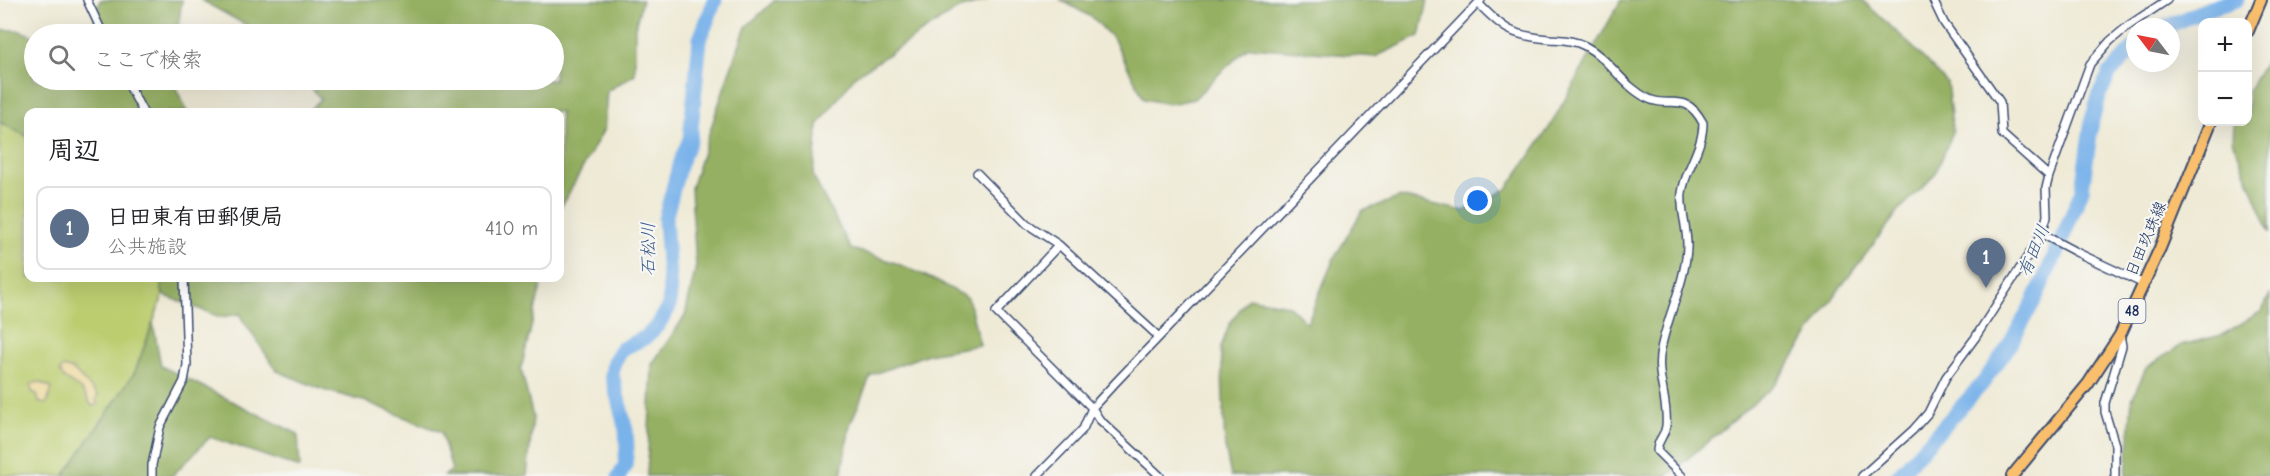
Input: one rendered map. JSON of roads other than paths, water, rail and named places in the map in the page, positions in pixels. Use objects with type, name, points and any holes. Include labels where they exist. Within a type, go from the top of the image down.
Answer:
[{"type":"main road","points":[[2252,21],[2261,0]]},
{"type":"main road","name":"日田玖珠線","points":[[2012,476],[2082,391],[2120,335],[2144,284],[2209,126]]},
{"type":"street","points":[[87,0],[99,24]]},
{"type":"street","points":[[1933,0],[1944,23],[2000,102],[2002,135],[2049,176]]},
{"type":"street","points":[[1862,476],[1913,430],[1928,413],[1946,377],[1975,338],[2042,234],[2047,216],[2046,188],[2049,176],[2091,64],[2110,41],[2167,0]]},
{"type":"street","points":[[1037,476],[1083,429],[1092,408],[1479,2],[1501,26],[1510,31],[1525,36],[1572,41],[1584,45],[1596,53],[1639,93],[1650,100],[1679,101],[1692,109],[1703,123],[1697,152],[1684,181],[1682,196],[1687,246],[1682,284],[1673,304],[1661,350],[1659,372],[1666,407],[1666,428],[1658,442],[1657,451],[1682,476]]},
{"type":"street","points":[[131,90],[141,108]]},
{"type":"street","points":[[977,173],[1027,224],[1059,244],[1159,337]]},
{"type":"street","points":[[2042,234],[2144,284]]},
{"type":"street","points":[[1059,244],[996,312],[1092,408],[1099,419],[1160,476]]},
{"type":"street","points":[[152,476],[160,427],[184,381],[187,365],[184,282]]},
{"type":"street","points":[[2115,476],[2115,445],[2105,412],[2105,403],[2122,346],[2120,335]]},
{"type":"waterway","name":"石松川","points":[[619,476],[625,466],[627,447],[626,430],[612,375],[614,362],[622,349],[646,337],[658,325],[669,307],[665,219],[680,163],[690,139],[700,39],[715,0]]},
{"type":"waterway","name":"有田川","points":[[2180,21],[2204,10],[2237,0]]},
{"type":"waterway","name":"有田川","points":[[1898,476],[1982,384],[2007,349],[2034,301],[2082,190],[2092,120],[2100,93],[2110,73],[2126,56]]},
{"type":"place","name":"日田東有田郵便局","points":[[1986,288]]}]
